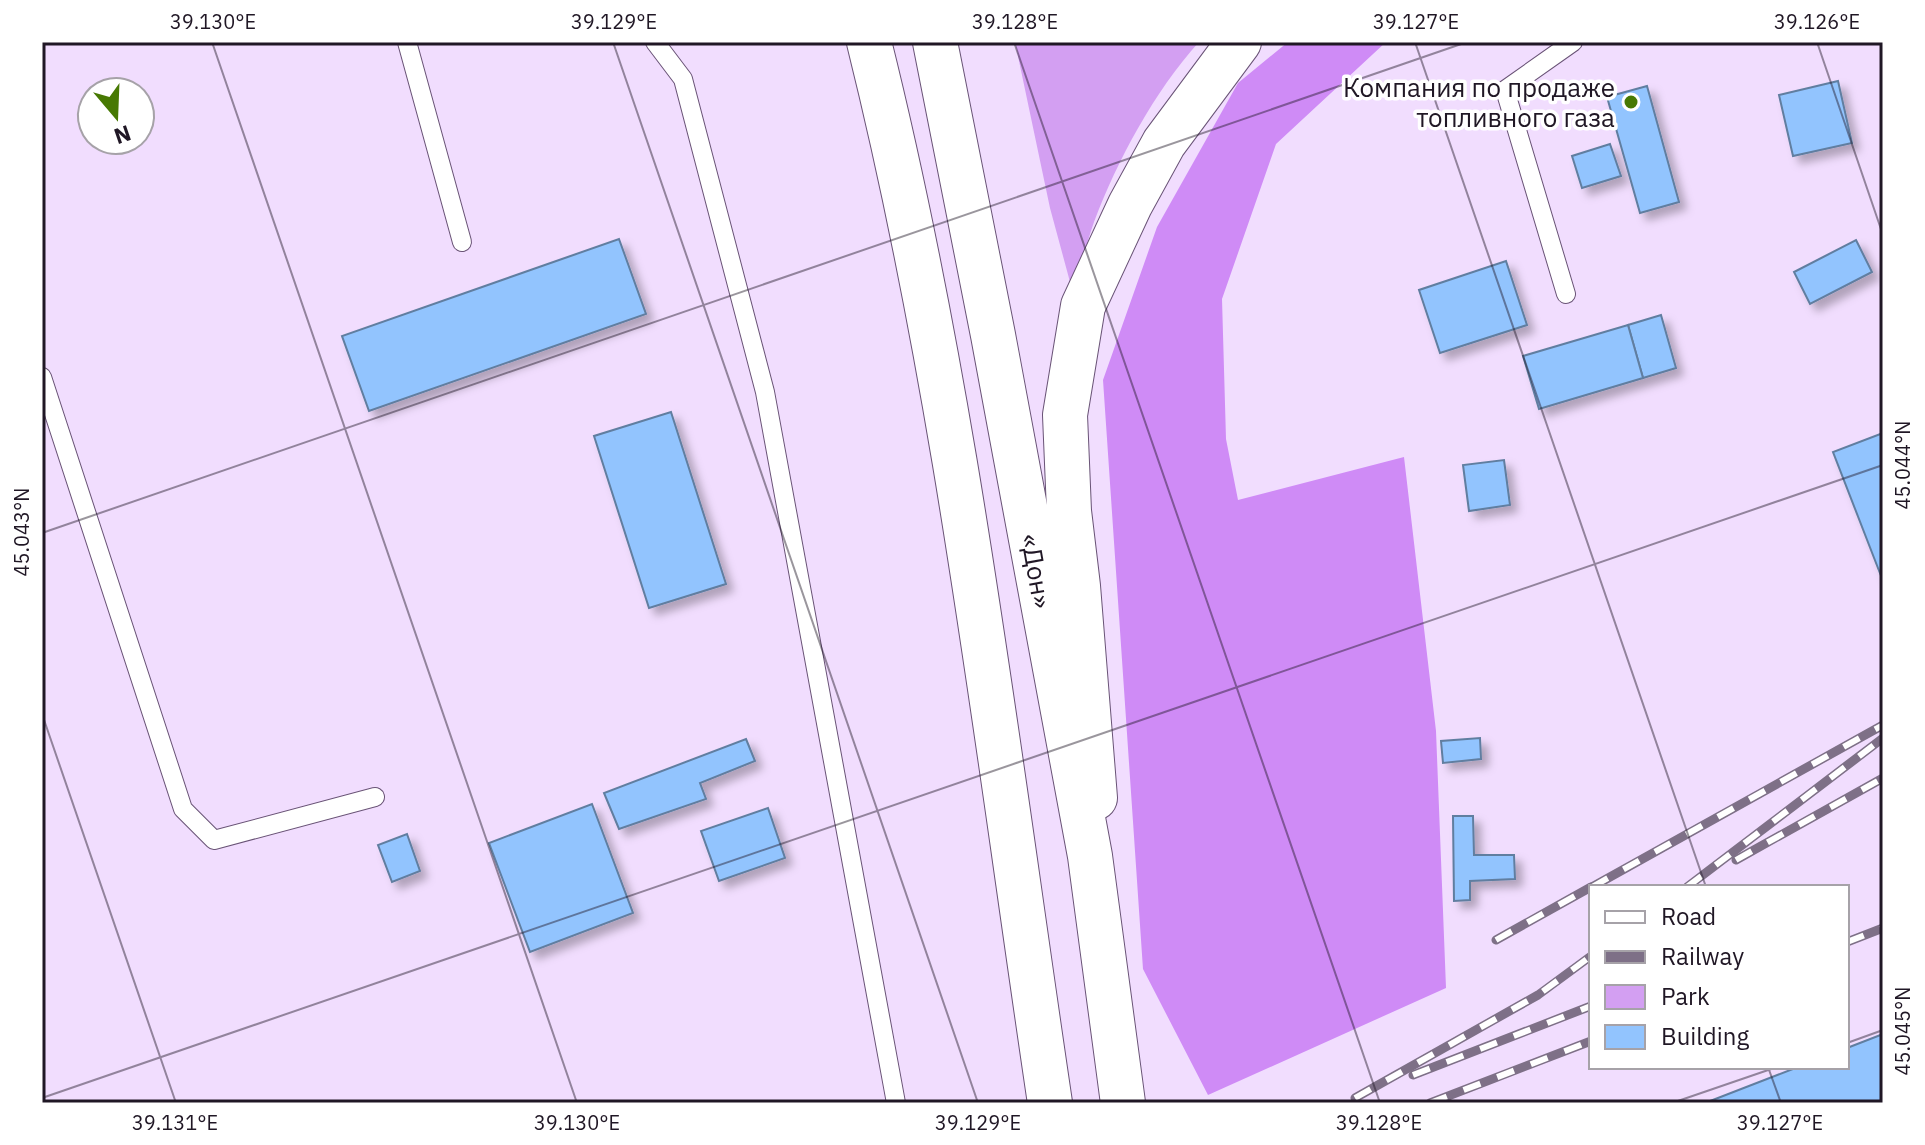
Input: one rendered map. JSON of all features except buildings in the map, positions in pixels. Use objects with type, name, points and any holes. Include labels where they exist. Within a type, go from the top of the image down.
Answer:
[{"type":"main road","points":[[869,42],[920,268],[958,470],[1050,1102]]},
{"type":"main road","name":"«Дон»","points":[[935,42],[1090,856],[1122,1097]]},
{"type":"main road","points":[[1090,856],[1095,791],[1069,511],[1065,415],[1083,306],[1130,205],[1164,143],[1239,42]]},
{"type":"lane","points":[[407,42],[462,242]]},
{"type":"lane","points":[[655,42],[683,79],[765,392],[896,1103]]},
{"type":"lane","points":[[1566,294],[1505,90],[1573,42]]},
{"type":"lane","points":[[42,377],[183,809],[214,840],[375,797]]},
{"type":"green space","points":[[1015,42],[1199,42],[1152,104],[1114,174],[1094,222],[1073,293],[1050,208]]},
{"type":"shaded area","points":[[1288,42],[1386,42],[1276,144],[1222,299],[1226,439],[1238,500],[1404,457],[1436,731],[1446,988],[1208,1095],[1143,969],[1103,380],[1157,227],[1238,83]]},
{"type":"railway","points":[[1596,885],[1883,725]]},
{"type":"railway","points":[[1690,885],[1883,738]]},
{"type":"railway","points":[[1736,860],[1883,778]]},
{"type":"railway","points":[[1496,940],[1589,888]]},
{"type":"railway","points":[[1849,941],[1883,928]]},
{"type":"railway","points":[[1355,1098],[1538,995],[1589,957]]},
{"type":"railway","points":[[1413,1075],[1589,1007]]},
{"type":"railway","points":[[1430,1103],[1589,1042]]},
{"type":"place","name":"Компания по продаже топливного газа","points":[[1631,102]]}]
